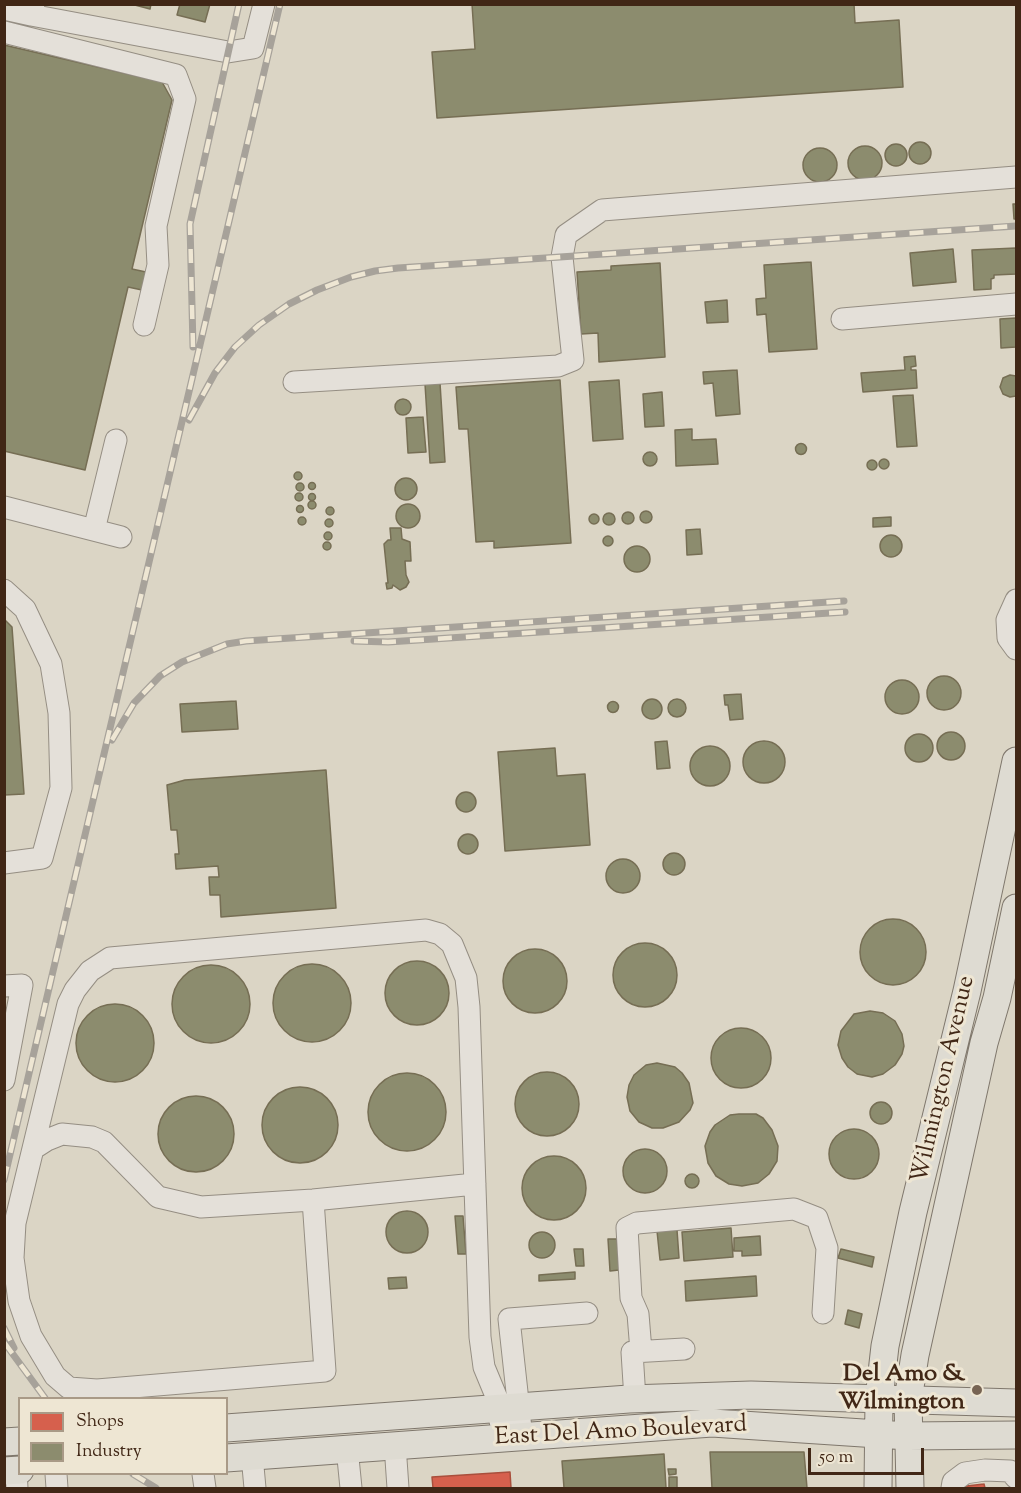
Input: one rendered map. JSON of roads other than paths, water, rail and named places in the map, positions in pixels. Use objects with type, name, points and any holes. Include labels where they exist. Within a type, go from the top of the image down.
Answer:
[{"type":"main road","name":"Wilmington Avenue","points":[[878,1488],[879,1399],[885,1346],[906,1245],[967,991],[1017,761]]},
{"type":"main road","name":"Wilmington Avenue","points":[[909,1488],[908,1400],[915,1354],[944,1219],[1017,908]]},
{"type":"main road","name":"East Del Amo Boulevard","points":[[228,1428],[634,1399],[751,1395],[1017,1403]]},
{"type":"main road","name":"East Del Amo Boulevard","points":[[239,1457],[712,1423],[908,1436],[1017,1435]]},
{"type":"street","points":[[4,9],[32,10],[228,52],[254,48],[264,4]]},
{"type":"street","points":[[4,32],[176,75],[185,99],[156,226],[158,265],[144,326]]},
{"type":"street","points":[[294,382],[558,366],[573,360],[562,257],[566,235],[602,210],[1017,177]]},
{"type":"street","points":[[842,319],[1017,304]]},
{"type":"street","points":[[94,530],[116,440]]},
{"type":"street","points":[[4,507],[121,537]]},
{"type":"street","points":[[4,590],[25,609],[51,663],[58,713],[61,788],[42,858],[4,863]]},
{"type":"street","points":[[1017,600],[1007,620],[1008,638],[1017,650]]},
{"type":"street","points":[[313,1200],[324,1371],[97,1390],[69,1388],[55,1376],[31,1336],[20,1301],[13,1258],[15,1223],[68,1004],[75,990],[90,971],[110,958],[426,930],[440,934],[452,944],[466,978],[469,1007],[480,1338],[484,1367],[510,1407]]},
{"type":"street","points":[[4,986],[22,985],[4,1080]]},
{"type":"street","points":[[33,1149],[62,1134],[92,1137],[104,1142],[158,1197],[189,1204],[219,1206],[313,1200],[475,1184]]},
{"type":"street","points":[[641,1352],[638,1314],[631,1298],[627,1228],[637,1223],[794,1209],[818,1218],[827,1248],[823,1313]]},
{"type":"street","points":[[514,1439],[500,1421],[510,1407],[509,1320],[587,1313]]},
{"type":"street","points":[[634,1399],[632,1352],[684,1349]]},
{"type":"street","points":[[395,1445],[398,1488]]},
{"type":"street","points":[[347,1448],[351,1488]]},
{"type":"street","points":[[239,1457],[255,1488]]},
{"type":"street","points":[[952,1488],[953,1482],[965,1473],[985,1470],[1010,1471],[1017,1478]]},
{"type":"railway","points":[[193,347],[190,224],[239,4]]},
{"type":"railway","points":[[4,1180],[280,4]]},
{"type":"railway","points":[[189,420],[215,373],[235,347],[259,325],[289,304],[317,290],[375,271],[1016,226]]},
{"type":"railway","points":[[112,740],[134,703],[160,676],[182,662],[227,644],[844,601]]},
{"type":"railway","points":[[354,641],[388,642],[845,612]]},
{"type":"railway","points":[[4,1328],[14,1348]]},
{"type":"railway","points":[[4,1342],[44,1397]]},
{"type":"railway","points":[[135,1475],[156,1488]]},
{"type":"place","name":"Del Amo & Wilmington","points":[[977,1390]]}]
